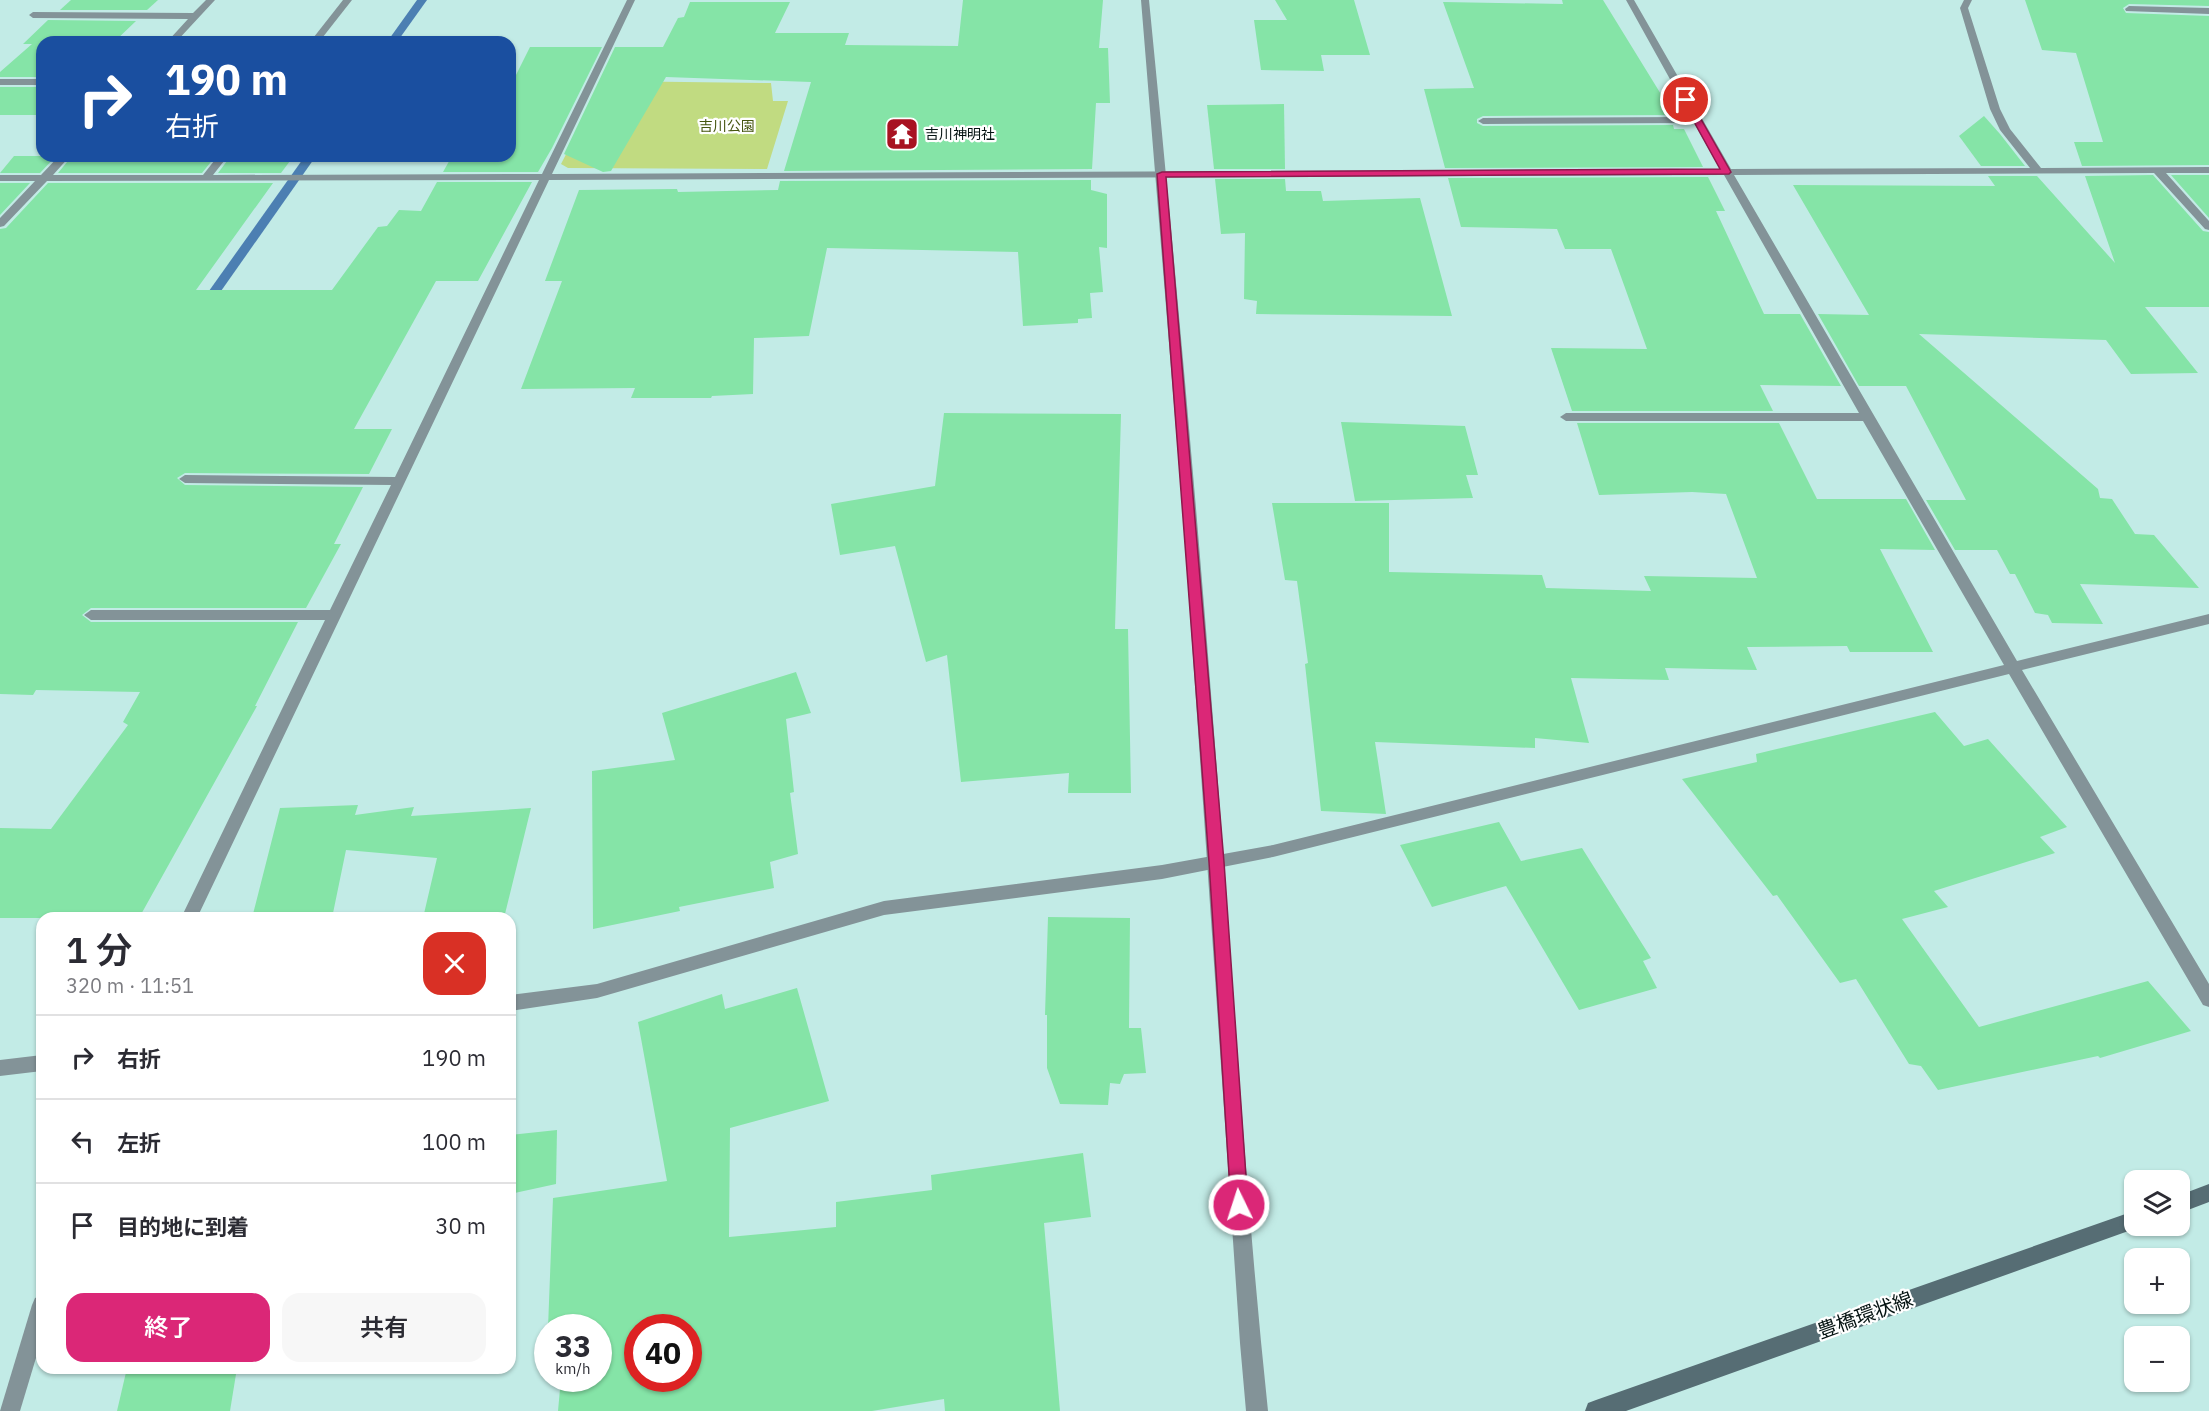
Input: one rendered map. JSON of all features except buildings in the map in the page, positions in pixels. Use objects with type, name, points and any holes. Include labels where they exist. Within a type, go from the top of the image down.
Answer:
[{"type":"main road","points":[[2190,1200],[2209,1193]]},
{"type":"main road","name":"豊橋環状線","points":[[1596,1411],[2124,1224]]},
{"type":"street","points":[[177,36],[211,0]]},
{"type":"street","points":[[319,36],[348,0]]},
{"type":"street","points":[[192,912],[631,0]]},
{"type":"street","points":[[1145,0],[1162,174],[1216,862],[1247,1319],[1257,1411]]},
{"type":"street","points":[[1630,0],[1726,172],[2012,668],[2209,1000]]},
{"type":"street","points":[[1968,0],[1965,8],[1995,109],[2005,130],[2037,170]]},
{"type":"street","points":[[2129,9],[2209,10]]},
{"type":"street","points":[[33,15],[196,16]]},
{"type":"street","points":[[0,82],[36,82]]},
{"type":"street","points":[[1483,121],[1697,120]]},
{"type":"street","points":[[0,224],[59,162]]},
{"type":"street","points":[[207,176],[218,162]]},
{"type":"street","points":[[2157,170],[2209,227]]},
{"type":"street","points":[[0,178],[2209,170]]},
{"type":"street","points":[[1566,417],[1868,417]]},
{"type":"street","points":[[185,479],[399,481]]},
{"type":"street","points":[[91,615],[334,615]]},
{"type":"street","points":[[516,1002],[597,991],[884,908],[1162,872],[1273,851],[2209,619]]},
{"type":"street","points":[[0,1068],[36,1064]]},
{"type":"street","points":[[9,1411],[36,1324]]},
{"type":"green space","name":"吉川公園","points":[[604,81],[771,83],[773,101],[788,101],[767,169],[568,168],[561,164]]},
{"type":"waterway","points":[[396,36],[422,0]]},
{"type":"waterway","points":[[203,308],[307,162]]},
{"type":"place","name":"吉川神明社","points":[[902,134]]},
{"type":"route","points":[[1239,1205],[1216,862],[1162,174],[1726,172],[1686,100]]}]
